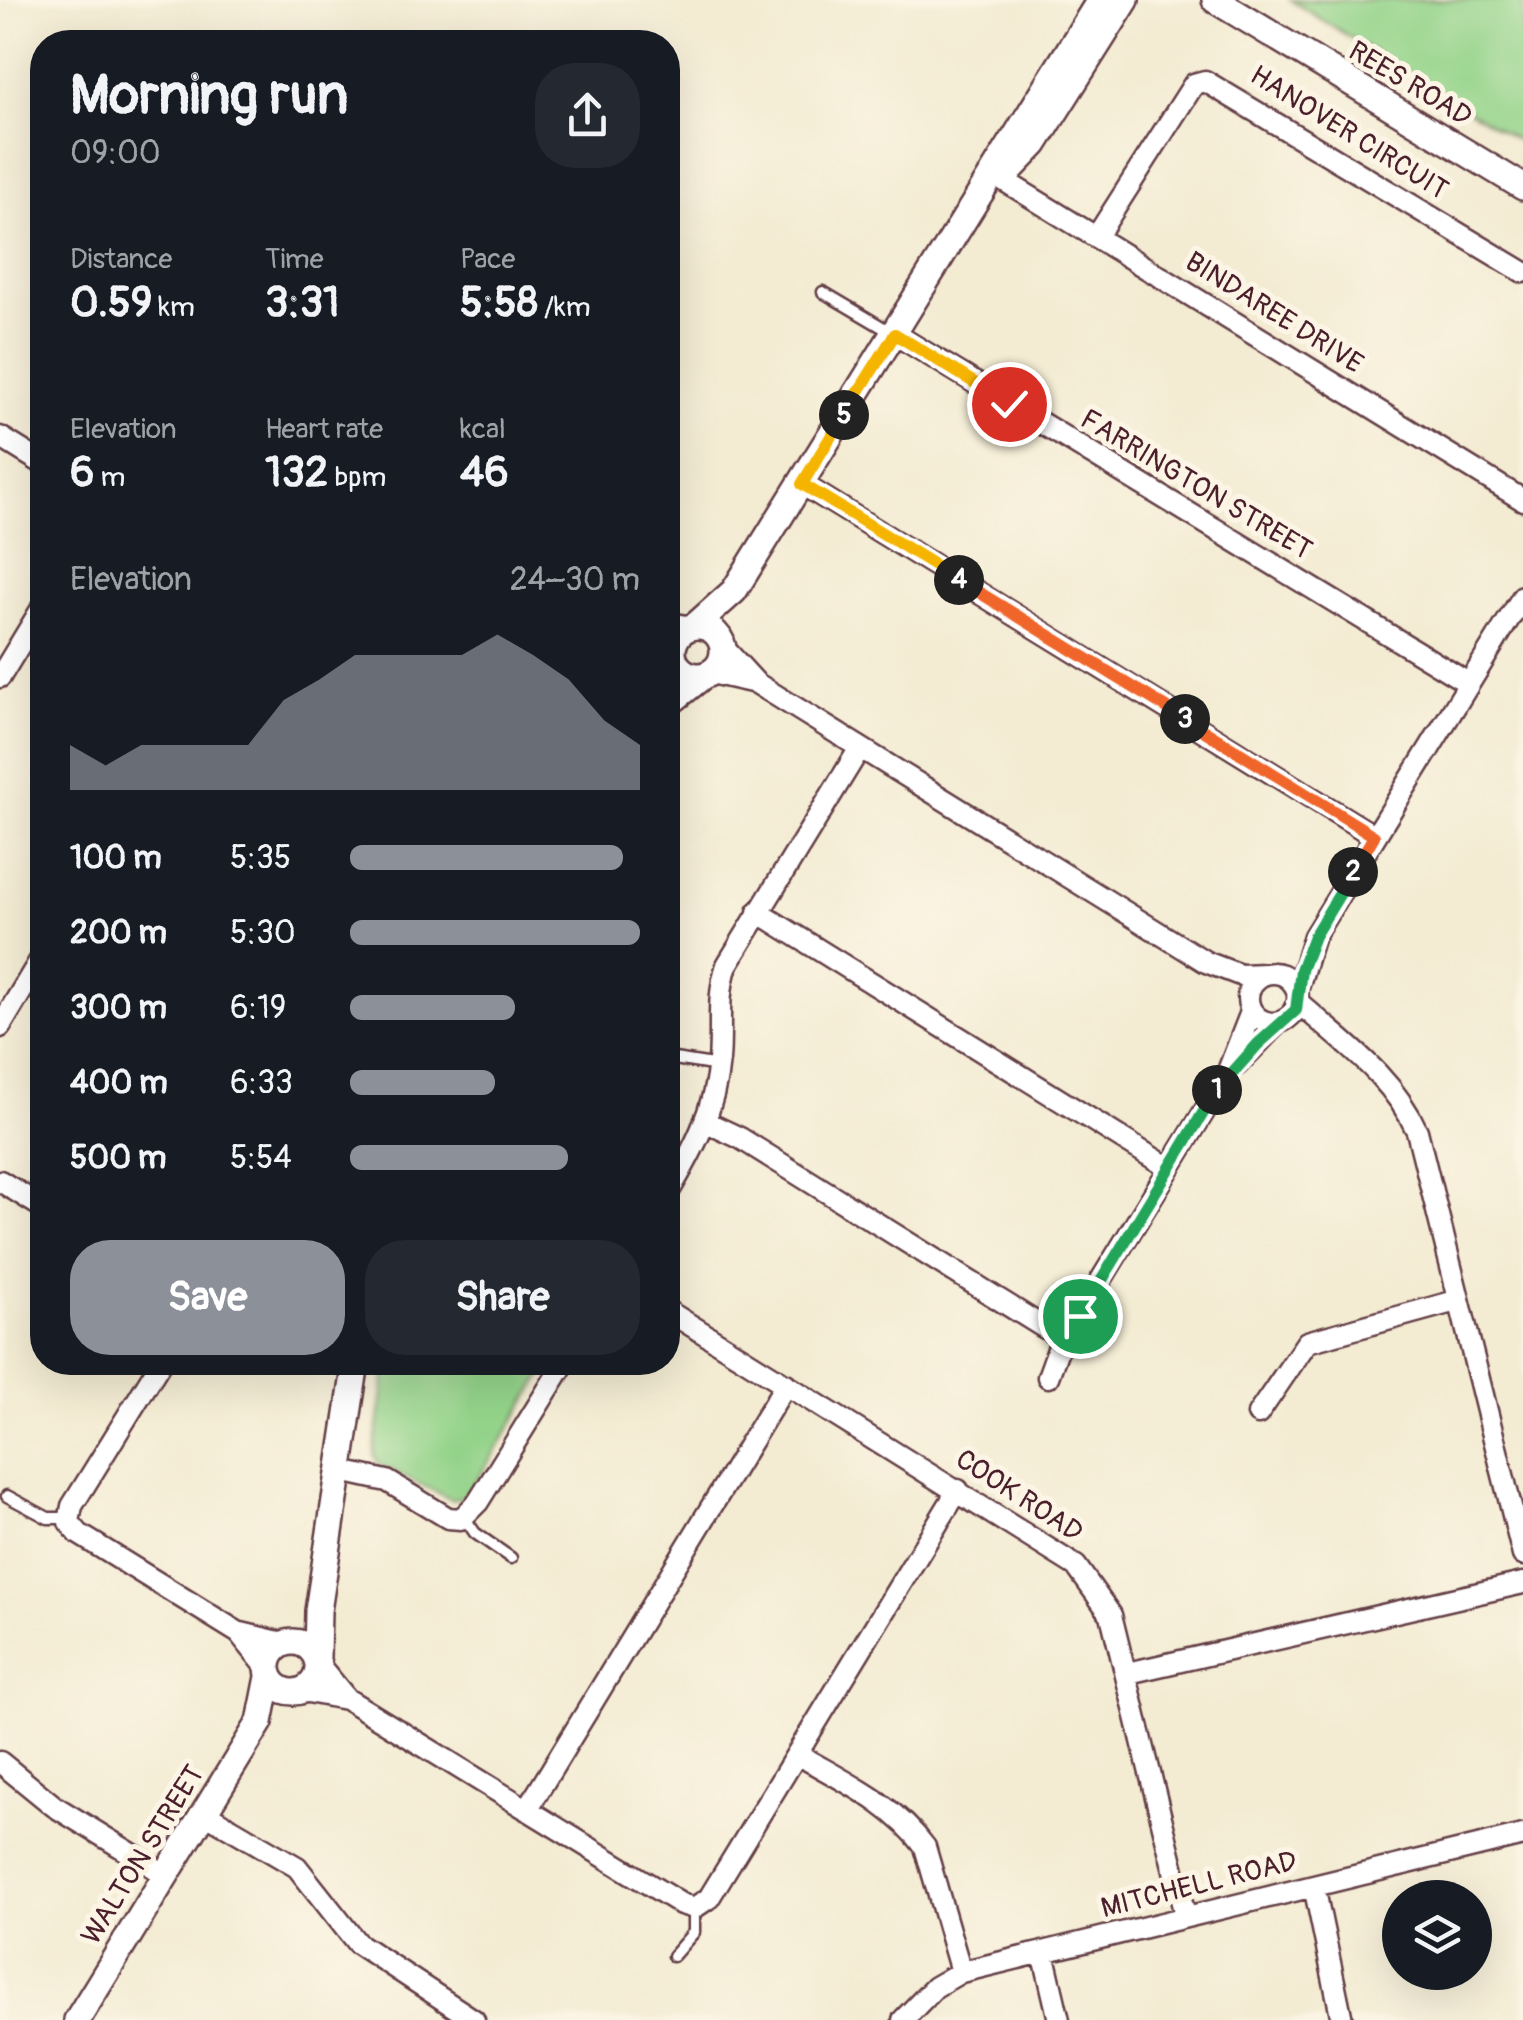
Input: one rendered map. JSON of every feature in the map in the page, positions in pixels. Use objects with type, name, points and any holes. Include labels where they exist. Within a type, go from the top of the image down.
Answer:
[{"type":"street","points":[[998,177],[1100,0]]},
{"type":"street","points":[[680,695],[721,662],[734,591],[979,200],[1035,144],[1126,0]]},
{"type":"street","name":"REES ROAD","points":[[1215,0],[1523,188]]},
{"type":"street","name":"HANOVER CIRCUIT","points":[[1097,236],[1194,84],[1206,81],[1523,272]]},
{"type":"street","name":"BINDAREE DRIVE","points":[[998,177],[1523,500]]},
{"type":"street","name":"FARRINGTON STREET","points":[[895,334],[1468,683]]},
{"type":"street","points":[[0,437],[30,455]]},
{"type":"street","points":[[802,484],[1374,836]]},
{"type":"street","points":[[684,625],[734,591]]},
{"type":"street","points":[[1048,1376],[1065,1330],[1080,1316],[1226,1076],[1250,1010],[1251,985],[1286,964],[1314,936],[1523,596]]},
{"type":"street","points":[[684,625],[711,628],[756,684],[1206,962],[1240,975],[1285,976],[1298,996],[1403,1100],[1416,1131],[1456,1302],[1523,1555]]},
{"type":"street","points":[[0,677],[30,628]]},
{"type":"street","points":[[680,664],[689,675],[756,684]]},
{"type":"street","points":[[680,1171],[706,1122],[719,1066],[722,980],[758,912],[860,748]]},
{"type":"street","points":[[758,912],[1169,1168]]},
{"type":"street","points":[[1226,1076],[1282,1022],[1298,996],[1314,936]]},
{"type":"street","points":[[1206,962],[1264,1022],[1282,1022],[1354,1052]]},
{"type":"street","points":[[0,1026],[30,977]]},
{"type":"street","points":[[706,1122],[740,1138],[1048,1330],[1065,1330]]},
{"type":"street","points":[[0,1180],[30,1199]]},
{"type":"street","points":[[1258,1414],[1308,1342],[1456,1302]]},
{"type":"street","name":"COOK ROAD","points":[[680,1318],[1076,1566],[1110,1615],[1128,1673],[1185,1915]]},
{"type":"street","points":[[153,1375],[68,1518],[79,1534],[239,1633],[306,1645],[347,1699],[680,1904],[694,1908],[708,1898],[958,1490]]},
{"type":"street","points":[[299,1692],[315,1680],[318,1611],[354,1375]]},
{"type":"street","points":[[341,1470],[387,1481],[448,1518],[464,1517],[478,1502],[556,1375]]},
{"type":"street","points":[[526,1810],[786,1384]]},
{"type":"street","points":[[1128,1673],[1523,1583]]},
{"type":"street","points":[[268,1673],[271,1654],[318,1611]]},
{"type":"street","points":[[239,1633],[280,1689],[347,1699]]},
{"type":"street","name":"WALTON STREET","points":[[260,1722],[268,1673]]},
{"type":"street","name":"WALTON STREET","points":[[77,2020],[260,1722],[299,1692]]},
{"type":"street","points":[[797,1754],[894,1812],[912,1830],[925,1848],[961,1972]]},
{"type":"street","points":[[0,1762],[54,1806],[166,1875]]},
{"type":"street","points":[[204,1812],[297,1867],[357,1943],[474,2020]]},
{"type":"street","name":"MITCHELL ROAD","points":[[903,2020],[935,1986],[961,1972],[1523,1835]]},
{"type":"street","points":[[1314,1886],[1342,2020]]},
{"type":"street","points":[[1043,1952],[1060,2020]]},
{"type":"lane","points":[[823,292],[895,334]]},
{"type":"lane","points":[[680,1060],[719,1066]]},
{"type":"lane","points":[[7,1496],[48,1518],[68,1518]]},
{"type":"lane","points":[[464,1517],[474,1533],[511,1558]]},
{"type":"lane","points":[[673,1956],[694,1932],[694,1908]]},
{"type":"green space","points":[[1290,0],[1523,0],[1523,144]]},
{"type":"green space","points":[[385,1375],[543,1375],[464,1496],[452,1500],[379,1464],[374,1455]]},
{"type":"route","points":[[1009,404],[895,334],[802,484],[1374,836],[1314,936],[1301,970],[1296,1010],[1226,1076],[1080,1316]]}]
